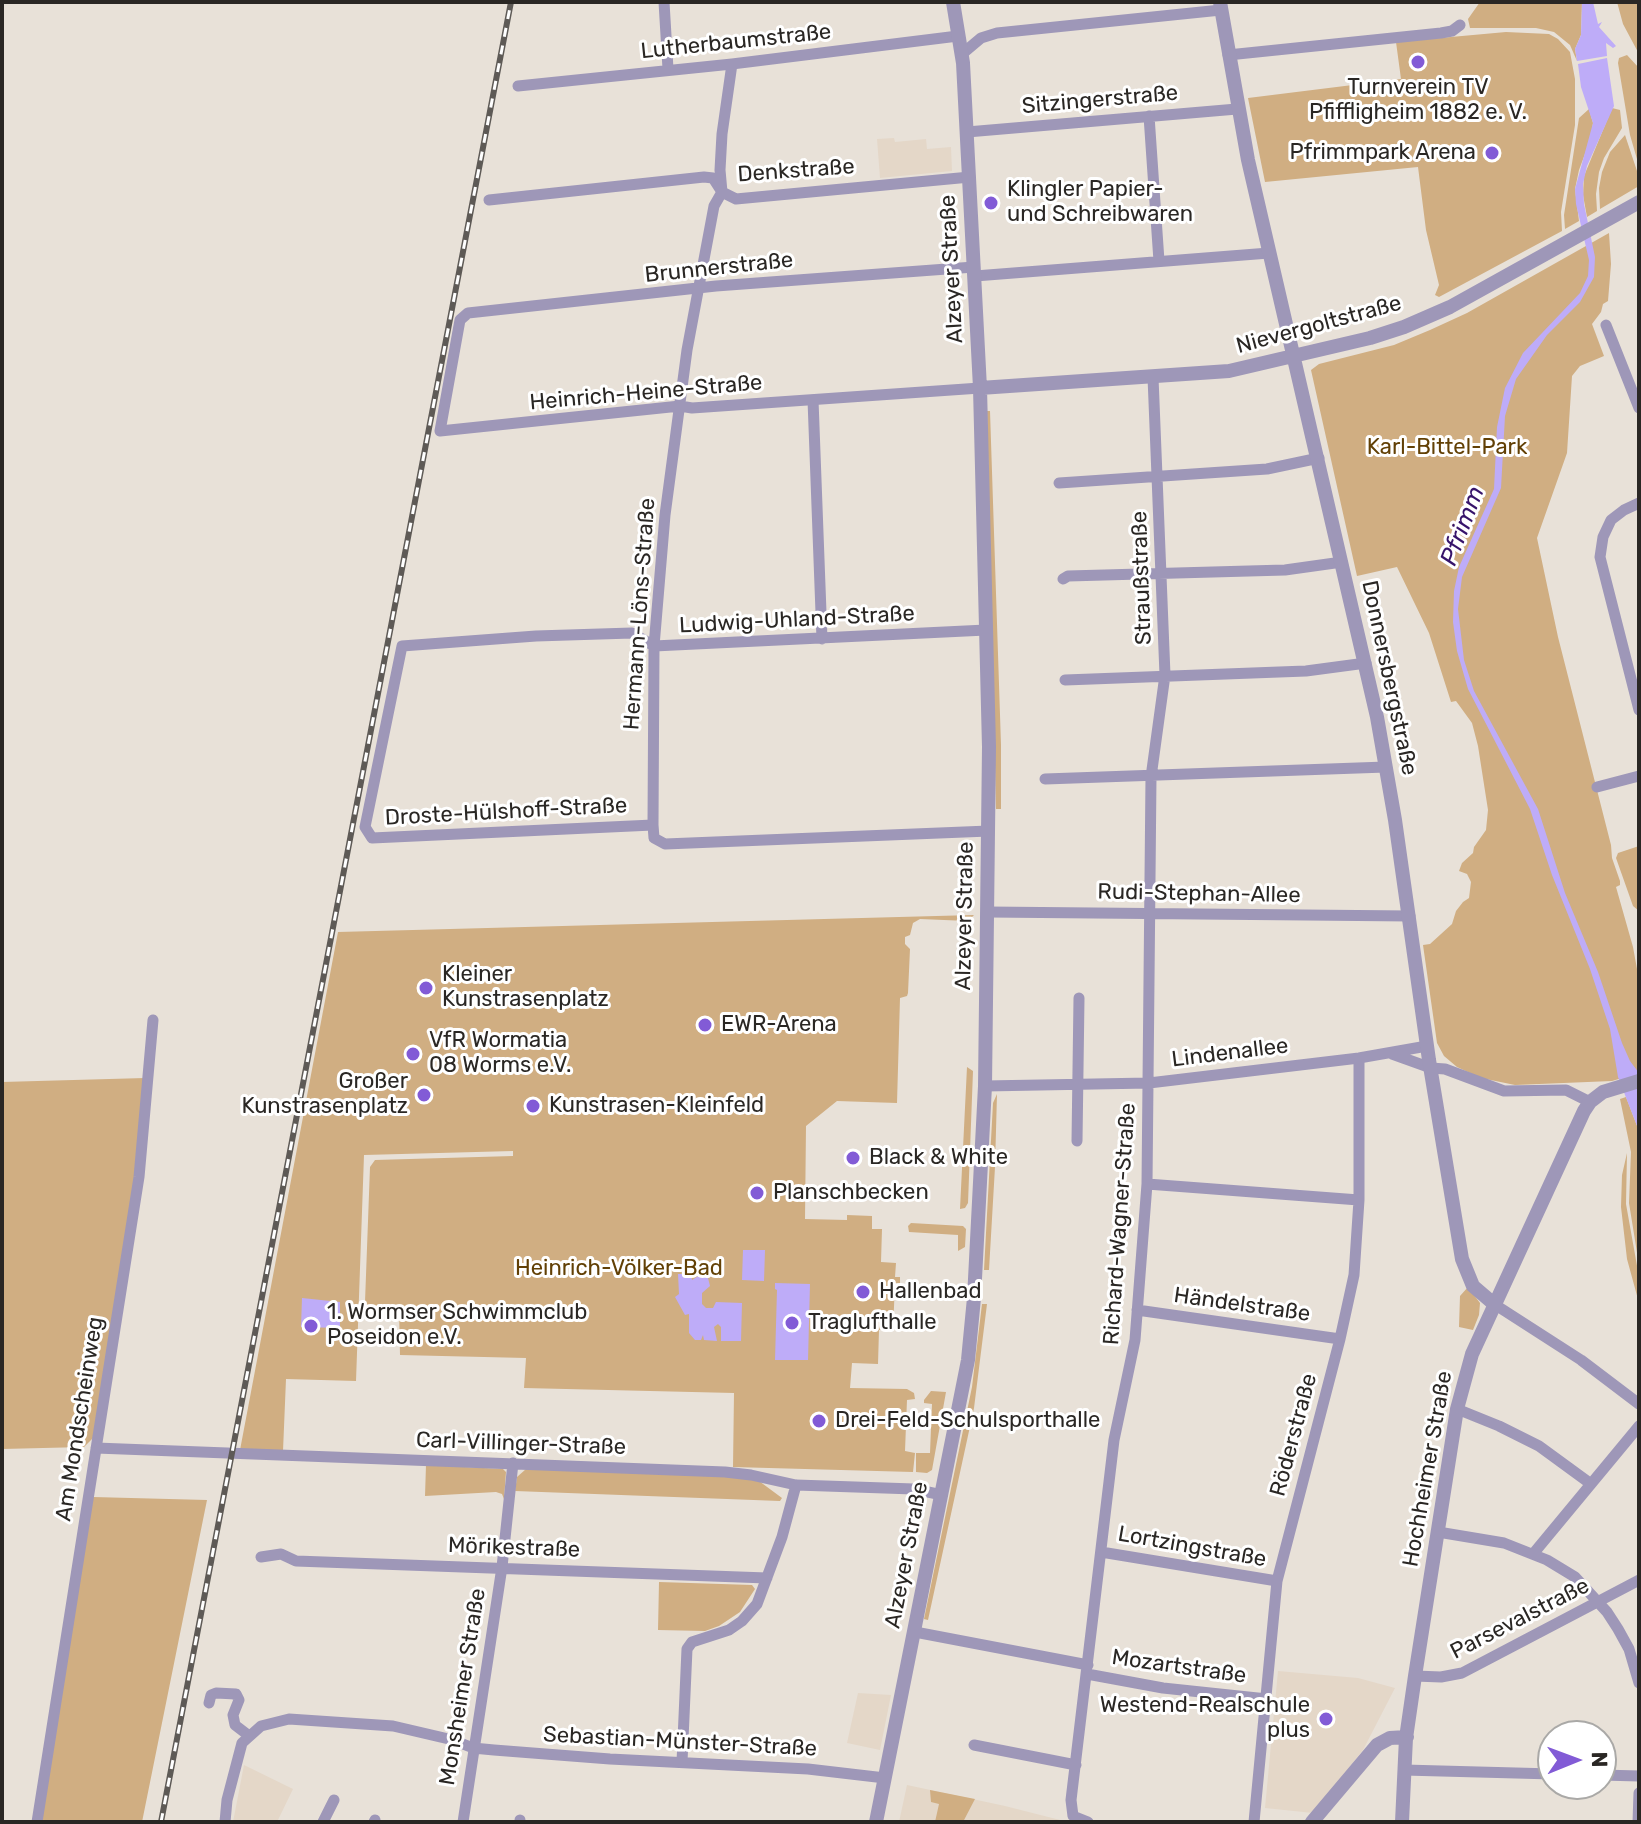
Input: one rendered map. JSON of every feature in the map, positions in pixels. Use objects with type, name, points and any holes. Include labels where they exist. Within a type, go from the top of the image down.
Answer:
[{"type":"street","points":[[664,2],[668,69]]},
{"type":"street","name":"Alzeyer Straße","points":[[876,1822],[968,1360],[985,1086],[989,831],[980,388],[962,54],[953,2]]},
{"type":"street","points":[[962,54],[981,38],[997,33],[1221,6]]},
{"type":"street","name":"Donnersbergstraße","points":[[1221,6],[1237,109],[1366,663],[1386,767],[1427,1046],[1465,1271],[1479,1293],[1494,1304]]},
{"type":"street","points":[[1228,55],[1441,33],[1452,31],[1460,25]]},
{"type":"street","name":"Lutherbaumstraße","points":[[518,86],[958,36]]},
{"type":"street","name":"Hermann-Löns-Straße","points":[[653,825],[654,646],[665,515],[687,350],[714,206],[722,192],[722,134],[732,64]]},
{"type":"street","name":"Sitzingerstraße","points":[[967,132],[1237,109]]},
{"type":"street","points":[[1149,116],[1159,261]]},
{"type":"street","name":"Denkstraße","points":[[489,200],[704,177],[713,178],[722,192],[736,199],[970,177]]},
{"type":"street","name":"Nievergoltstraße","points":[[980,388],[1229,371],[1370,338],[1413,324],[1480,291],[1639,202]]},
{"type":"street","name":"Brunnerstraße","points":[[468,313],[716,286],[1269,253]]},
{"type":"street","name":"Heinrich-Heine-Straße","points":[[468,313],[460,320],[440,431],[680,406],[692,408],[980,388]]},
{"type":"street","points":[[1606,325],[1639,408]]},
{"type":"street","name":"Straußstraße","points":[[1151,777],[1165,675],[1153,377]]},
{"type":"street","points":[[813,400],[822,639]]},
{"type":"street","points":[[1059,483],[1267,469],[1319,458]]},
{"type":"street","points":[[1639,503],[1611,520],[1603,537],[1600,557],[1639,710]]},
{"type":"street","points":[[1063,579],[1068,576],[1285,570],[1342,562]]},
{"type":"street","name":"Ludwig-Uhland-Straße","points":[[387,721],[402,646],[536,636],[632,633],[654,646],[986,630]]},
{"type":"street","points":[[1065,680],[1306,671],[1366,663]]},
{"type":"street","name":"Droste-Hülshoff-Straße","points":[[387,721],[365,822],[365,830],[372,838],[653,825],[654,838],[665,844],[989,831]]},
{"type":"street","points":[[1045,779],[1386,767]]},
{"type":"street","points":[[1597,787],[1639,776]]},
{"type":"street","name":"Richard-Wagner-Straße","points":[[1085,1821],[1073,1816],[1070,1807],[1114,1440],[1135,1340],[1147,1184],[1151,777]]},
{"type":"street","name":"Rudi-Stephan-Allee","points":[[988,912],[1410,916]]},
{"type":"street","points":[[1077,1141],[1079,998]]},
{"type":"street","name":"Am Mondscheinweg","points":[[37,1822],[139,1177],[153,1020]]},
{"type":"street","name":"Lindenallee","points":[[985,1086],[1149,1083],[1359,1058],[1427,1046]]},
{"type":"street","name":"Lindenallee","points":[[1386,1054],[1431,1068],[1445,1069],[1504,1091],[1566,1090],[1590,1102]]},
{"type":"street","name":"Röderstraße","points":[[1254,1822],[1277,1581],[1354,1275],[1359,1200],[1359,1058]]},
{"type":"street","points":[[1590,1102],[1603,1092],[1639,1081]]},
{"type":"street","name":"Hochheimer Straße","points":[[1402,1822],[1404,1770],[1415,1676],[1457,1409],[1472,1354],[1590,1102]]},
{"type":"street","points":[[1147,1184],[1359,1200]]},
{"type":"street","points":[[1494,1304],[1573,1354],[1639,1404]]},
{"type":"street","name":"Händelstraße","points":[[1137,1310],[1340,1339]]},
{"type":"street","points":[[1457,1409],[1539,1446],[1591,1484]]},
{"type":"street","points":[[1533,1554],[1639,1426]]},
{"type":"street","name":"Carl-Villinger-Straße","points":[[96,1448],[725,1472],[796,1485],[914,1489],[942,1495]]},
{"type":"street","name":"Monsheimer Straße","points":[[463,1822],[502,1567],[513,1463]]},
{"type":"street","points":[[682,1762],[687,1649],[692,1642],[720,1634],[742,1621],[757,1604],[789,1516],[796,1485]]},
{"type":"street","points":[[1438,1532],[1504,1543],[1533,1554],[1575,1577],[1599,1602],[1618,1629],[1629,1649],[1639,1683]]},
{"type":"street","name":"Lortzingstraße","points":[[1101,1552],[1277,1581]]},
{"type":"street","name":"Mörikestraße","points":[[261,1557],[281,1554],[296,1561],[767,1578]]},
{"type":"street","name":"Parsevalstraße","points":[[1415,1676],[1441,1677],[1462,1673],[1639,1580]]},
{"type":"street","name":"Mozartstraße","points":[[915,1632],[1163,1688],[1267,1699]]},
{"type":"street","points":[[209,1703],[211,1695],[216,1693],[236,1694],[239,1700],[234,1721],[248,1735],[237,1760],[224,1812],[225,1822]]},
{"type":"street","name":"Sebastian-Münster-Straße","points":[[248,1735],[261,1726],[283,1720],[333,1720],[419,1731],[473,1748],[610,1759],[808,1769],[885,1778]]},
{"type":"street","points":[[1312,1822],[1377,1745],[1390,1738],[1407,1737]]},
{"type":"street","points":[[974,1745],[1076,1765]]},
{"type":"street","points":[[1404,1770],[1537,1774]]},
{"type":"street","points":[[1617,1775],[1639,1776]]},
{"type":"street","points":[[1638,1822],[1639,1793]]},
{"type":"street","points":[[323,1822],[334,1800]]},
{"type":"shaded area","points":[[1582,2],[1593,2],[1598,24],[1602,22],[1599,27],[1616,46],[1613,48],[1606,43],[1607,56],[1577,61],[1575,49],[1581,35]]},
{"type":"shaded area","points":[[1607,58],[1614,106],[1587,166],[1583,184],[1595,257],[1594,277],[1580,302],[1547,335],[1516,379],[1505,416],[1501,488],[1462,577],[1458,609],[1464,660],[1474,691],[1538,809],[1565,893],[1598,972],[1622,1043],[1639,1073],[1639,1131],[1618,1077],[1610,1029],[1590,969],[1552,875],[1530,809],[1468,689],[1457,651],[1453,622],[1459,567],[1494,489],[1497,427],[1505,388],[1523,353],[1580,293],[1588,276],[1589,260],[1575,189],[1593,123],[1581,87],[1578,64]]},
{"type":"shaded area","points":[[894,138],[895,142],[926,139],[927,149],[951,147],[952,171],[880,178],[877,139]]},
{"type":"shaded area","points":[[743,1250],[765,1250],[764,1281],[742,1280]]},
{"type":"shaded area","points":[[678,1274],[691,1274],[692,1280],[700,1275],[708,1278],[710,1286],[702,1293],[702,1304],[706,1308],[713,1308],[716,1302],[742,1303],[741,1341],[721,1341],[721,1327],[718,1324],[714,1327],[717,1341],[704,1340],[703,1335],[701,1340],[695,1340],[689,1333],[689,1314],[685,1315],[675,1297],[679,1294]]},
{"type":"shaded area","name":"Traglufthalle","points":[[775,1283],[810,1284],[808,1360],[775,1360]]},
{"type":"shaded area","points":[[302,1298],[340,1302],[340,1328],[301,1327]]},
{"type":"shaded area","name":"Westend-Realschule plus","points":[[1278,1671],[1358,1678],[1395,1688],[1363,1750],[1313,1813],[1265,1808]]},
{"type":"shaded area","points":[[858,1693],[891,1695],[880,1750],[847,1743]]},
{"type":"shaded area","points":[[244,1765],[293,1789],[277,1822],[233,1822]]},
{"type":"shaded area","points":[[907,1785],[1005,1806],[1068,1822],[899,1822]]},
{"type":"green space","points":[[1480,2],[1582,2],[1581,35],[1575,49],[1577,61],[1570,45],[1554,32],[1536,28],[1470,28],[1468,19]]},
{"type":"green space","points":[[1617,2],[1639,2],[1639,54],[1623,24]]},
{"type":"green space","name":"Pfrimmpark Arena","points":[[1506,32],[1549,34],[1570,52],[1575,79],[1575,125],[1561,212],[1562,231],[1439,297],[1435,295],[1439,285],[1426,230],[1418,167],[1265,182],[1248,98],[1401,79],[1396,42]]},
{"type":"green space","points":[[1627,55],[1639,68],[1639,166],[1630,135],[1618,63],[1619,58]]},
{"type":"green space","points":[[1612,108],[1620,110],[1622,128],[1599,172],[1597,211],[1587,217],[1584,176]]},
{"type":"green space","points":[[1589,109],[1593,123],[1591,138],[1575,189],[1579,221],[1565,229],[1564,215],[1579,118]]},
{"type":"green space","points":[[1625,135],[1639,186],[1600,209],[1602,172],[1610,152]]},
{"type":"green space","name":"Karl-Bittel-Park","points":[[1609,233],[1611,264],[1608,301],[1592,324],[1604,356],[1580,366],[1572,376],[1567,453],[1537,538],[1558,637],[1620,881],[1616,887],[1633,947],[1639,980],[1639,1073],[1612,1081],[1515,1085],[1481,1078],[1457,1067],[1444,1056],[1437,1043],[1423,945],[1430,944],[1452,924],[1456,911],[1469,898],[1471,882],[1467,874],[1459,871],[1486,830],[1488,810],[1478,746],[1472,723],[1456,701],[1451,702],[1429,633],[1397,567],[1357,576],[1311,370],[1319,364],[1394,345],[1467,313]]},
{"type":"green space","points":[[987,411],[990,411],[1001,809],[996,809]]},
{"type":"green space","points":[[1639,846],[1639,911],[1633,906],[1616,858],[1618,853]]},
{"type":"green space","name":"Heinrich-Völker-Bad","points":[[974,915],[968,921],[920,919],[913,923],[910,935],[905,937],[905,944],[910,949],[908,993],[900,998],[897,1103],[837,1101],[806,1126],[805,1219],[847,1220],[847,1215],[872,1216],[872,1229],[882,1229],[881,1262],[896,1263],[895,1277],[900,1277],[900,1283],[895,1283],[893,1330],[879,1330],[878,1364],[852,1363],[850,1388],[907,1389],[914,1393],[915,1399],[907,1400],[905,1451],[915,1453],[913,1472],[733,1467],[734,1393],[524,1388],[526,1358],[400,1355],[399,1310],[370,1308],[365,1302],[370,1167],[375,1160],[513,1156],[513,1151],[364,1155],[356,1381],[286,1379],[283,1451],[240,1450],[338,932]]},
{"type":"green space","points":[[967,1067],[973,1071],[968,1203],[960,1209]]},
{"type":"green space","points":[[145,1078],[139,1148],[94,1437],[84,1447],[2,1449],[2,1082]]},
{"type":"green space","points":[[997,1094],[989,1270],[984,1270],[993,1103]]},
{"type":"green space","points":[[1626,1097],[1639,1131],[1639,1265],[1629,1203],[1631,1152],[1620,1099]]},
{"type":"green space","points":[[1627,1153],[1626,1204],[1639,1277],[1639,1303],[1627,1259],[1621,1207],[1622,1175]]},
{"type":"green space","points":[[911,1223],[963,1226],[966,1229],[965,1247],[958,1251],[958,1235],[909,1232]]},
{"type":"green space","points":[[1468,1287],[1480,1303],[1473,1330],[1459,1327],[1460,1296]]},
{"type":"green space","points":[[982,1304],[987,1304],[974,1408],[928,1620],[924,1619],[972,1387]]},
{"type":"green space","points":[[931,1391],[946,1392],[932,1470],[916,1472],[916,1453],[930,1453],[932,1404],[924,1403],[924,1400]]},
{"type":"green space","points":[[426,1465],[503,1469],[506,1472],[504,1499],[502,1494],[496,1492],[425,1496]]},
{"type":"green space","points":[[526,1469],[734,1477],[759,1481],[782,1498],[780,1501],[515,1491],[517,1477]]},
{"type":"green space","points":[[93,1497],[207,1500],[142,1822],[40,1822]]},
{"type":"green space","points":[[659,1582],[752,1585],[755,1589],[740,1612],[719,1626],[705,1631],[658,1630]]},
{"type":"green space","points":[[930,1790],[975,1799],[963,1822],[935,1822],[939,1804],[931,1802]]},
{"type":"railway","points":[[161,1822],[511,2]]},
{"type":"place","name":"Turnverein TV Pfiffligheim 1882 e. V.","points":[[1418,62]]},
{"type":"place","name":"Pfrimmpark Arena","points":[[1492,153]]},
{"type":"place","name":"Klingler Papier- und Schreibwaren","points":[[991,203]]},
{"type":"place","name":"Kleiner Kunstrasenplatz","points":[[426,988]]},
{"type":"place","name":"EWR-Arena","points":[[705,1025]]},
{"type":"place","name":"VfR Wormatia 08 Worms e.V.","points":[[413,1054]]},
{"type":"place","name":"Großer Kunstrasenplatz","points":[[424,1095]]},
{"type":"place","name":"Kunstrasen-Kleinfeld","points":[[533,1106]]},
{"type":"place","name":"Black & White","points":[[853,1158]]},
{"type":"place","name":"Planschbecken","points":[[757,1193]]},
{"type":"place","name":"Hallenbad","points":[[863,1292]]},
{"type":"place","name":"Traglufthalle","points":[[792,1323]]},
{"type":"place","name":"1. Wormser Schwimmclub Poseidon e.V.","points":[[311,1326]]},
{"type":"place","name":"Drei-Feld-Schulsporthalle","points":[[819,1421]]},
{"type":"place","name":"Westend-Realschule plus","points":[[1326,1719]]},
{"type":"water label","name":"Pfrimm","points":[[1463,526]]}]
